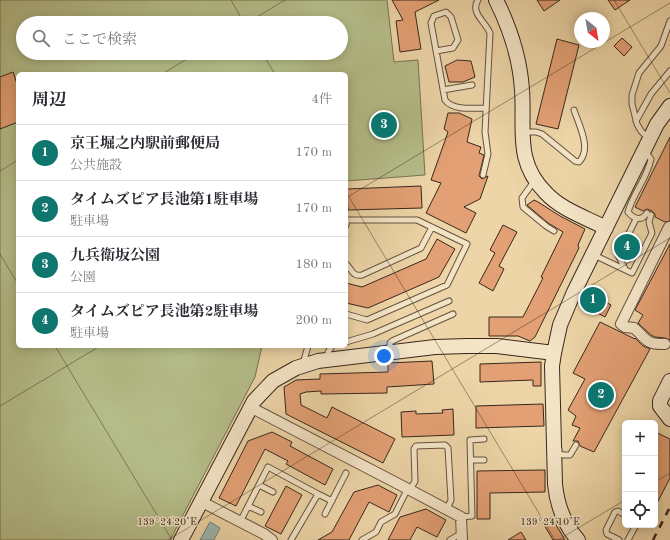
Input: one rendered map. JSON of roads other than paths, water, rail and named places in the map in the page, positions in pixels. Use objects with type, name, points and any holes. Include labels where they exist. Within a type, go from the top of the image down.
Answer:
[{"type":"street","points":[[496,0],[511,36],[516,56],[522,90],[522,132],[524,153],[530,171],[546,193],[562,206],[606,228]]},
{"type":"street","points":[[578,540],[566,524],[557,502],[553,423],[552,366],[554,353],[564,314],[592,254],[661,118],[670,106]]},
{"type":"street","points":[[665,344],[654,344],[648,341],[634,328],[625,327],[620,324],[669,227],[670,228]]},
{"type":"street","points":[[181,540],[250,407],[258,396],[273,381],[287,372],[303,365],[328,360],[435,347],[497,346],[554,353]]},
{"type":"street","points":[[670,381],[660,401],[660,406],[670,419]]},
{"type":"street","points":[[250,407],[461,517],[462,536]]},
{"type":"street","points":[[202,502],[264,534],[272,540]]},
{"type":"lane","points":[[478,0],[475,5],[476,11],[486,24],[490,33],[484,132],[488,159],[483,175]]},
{"type":"lane","points":[[436,51],[453,48],[458,40],[451,17],[446,12],[434,16],[431,23],[436,51],[443,90],[445,100],[450,105],[464,108],[486,108]]},
{"type":"lane","points":[[592,254],[632,273],[652,233],[648,222],[649,214],[644,218],[636,219],[628,212],[630,205],[649,169],[651,160],[647,145],[636,121],[632,104],[632,95],[636,78],[660,46],[670,21]]},
{"type":"lane","points":[[636,121],[651,94],[670,71]]},
{"type":"lane","points":[[443,90],[472,85]]},
{"type":"lane","points":[[522,132],[539,132],[575,161],[579,162],[581,161],[585,146],[574,110]]},
{"type":"lane","points":[[535,179],[522,198],[523,207],[554,231]]},
{"type":"lane","points":[[625,269],[618,255],[636,219]]},
{"type":"lane","points":[[348,220],[417,220],[467,244],[447,285],[367,320],[348,315]]},
{"type":"lane","points":[[348,266],[354,274],[362,275],[421,248],[432,227]]},
{"type":"lane","points":[[348,341],[372,334],[449,301]]},
{"type":"lane","points":[[390,352],[390,343],[392,341],[453,314]]},
{"type":"lane","points":[[303,365],[307,348]]},
{"type":"lane","points":[[328,360],[328,352],[331,348]]},
{"type":"lane","points":[[553,423],[560,431],[560,453],[563,455],[570,455],[576,445]]},
{"type":"lane","points":[[461,517],[472,516],[470,440],[484,439]]},
{"type":"lane","points":[[362,540],[376,532],[381,522],[395,514],[415,481],[414,449],[416,446],[445,444],[448,448],[451,500],[447,509]]},
{"type":"lane","points":[[471,460],[484,460]]},
{"type":"lane","points":[[240,522],[268,467],[332,501]]},
{"type":"lane","points":[[325,514],[346,473]]},
{"type":"lane","points":[[259,485],[273,492]]},
{"type":"lane","points":[[291,540],[318,494]]},
{"type":"lane","points":[[248,506],[262,512]]},
{"type":"lane","points":[[619,540],[607,534],[606,530],[615,512],[618,511],[622,513]]},
{"type":"lane","points":[[628,540],[634,528]]},
{"type":"lane","points":[[450,540],[462,536]]},
{"type":"water","points":[[210,522],[220,528],[214,540],[200,540]]},
{"type":"railway","points":[[653,540],[670,507]]},
{"type":"place","name":"九兵衛坂公園","points":[[384,125]]},
{"type":"place","name":"タイムズピア長池第2駐車場","points":[[627,247]]},
{"type":"place","name":"京王堀之内駅前郵便局","points":[[593,300]]},
{"type":"place","name":"タイムズピア長池第1駐車場","points":[[601,395]]}]
